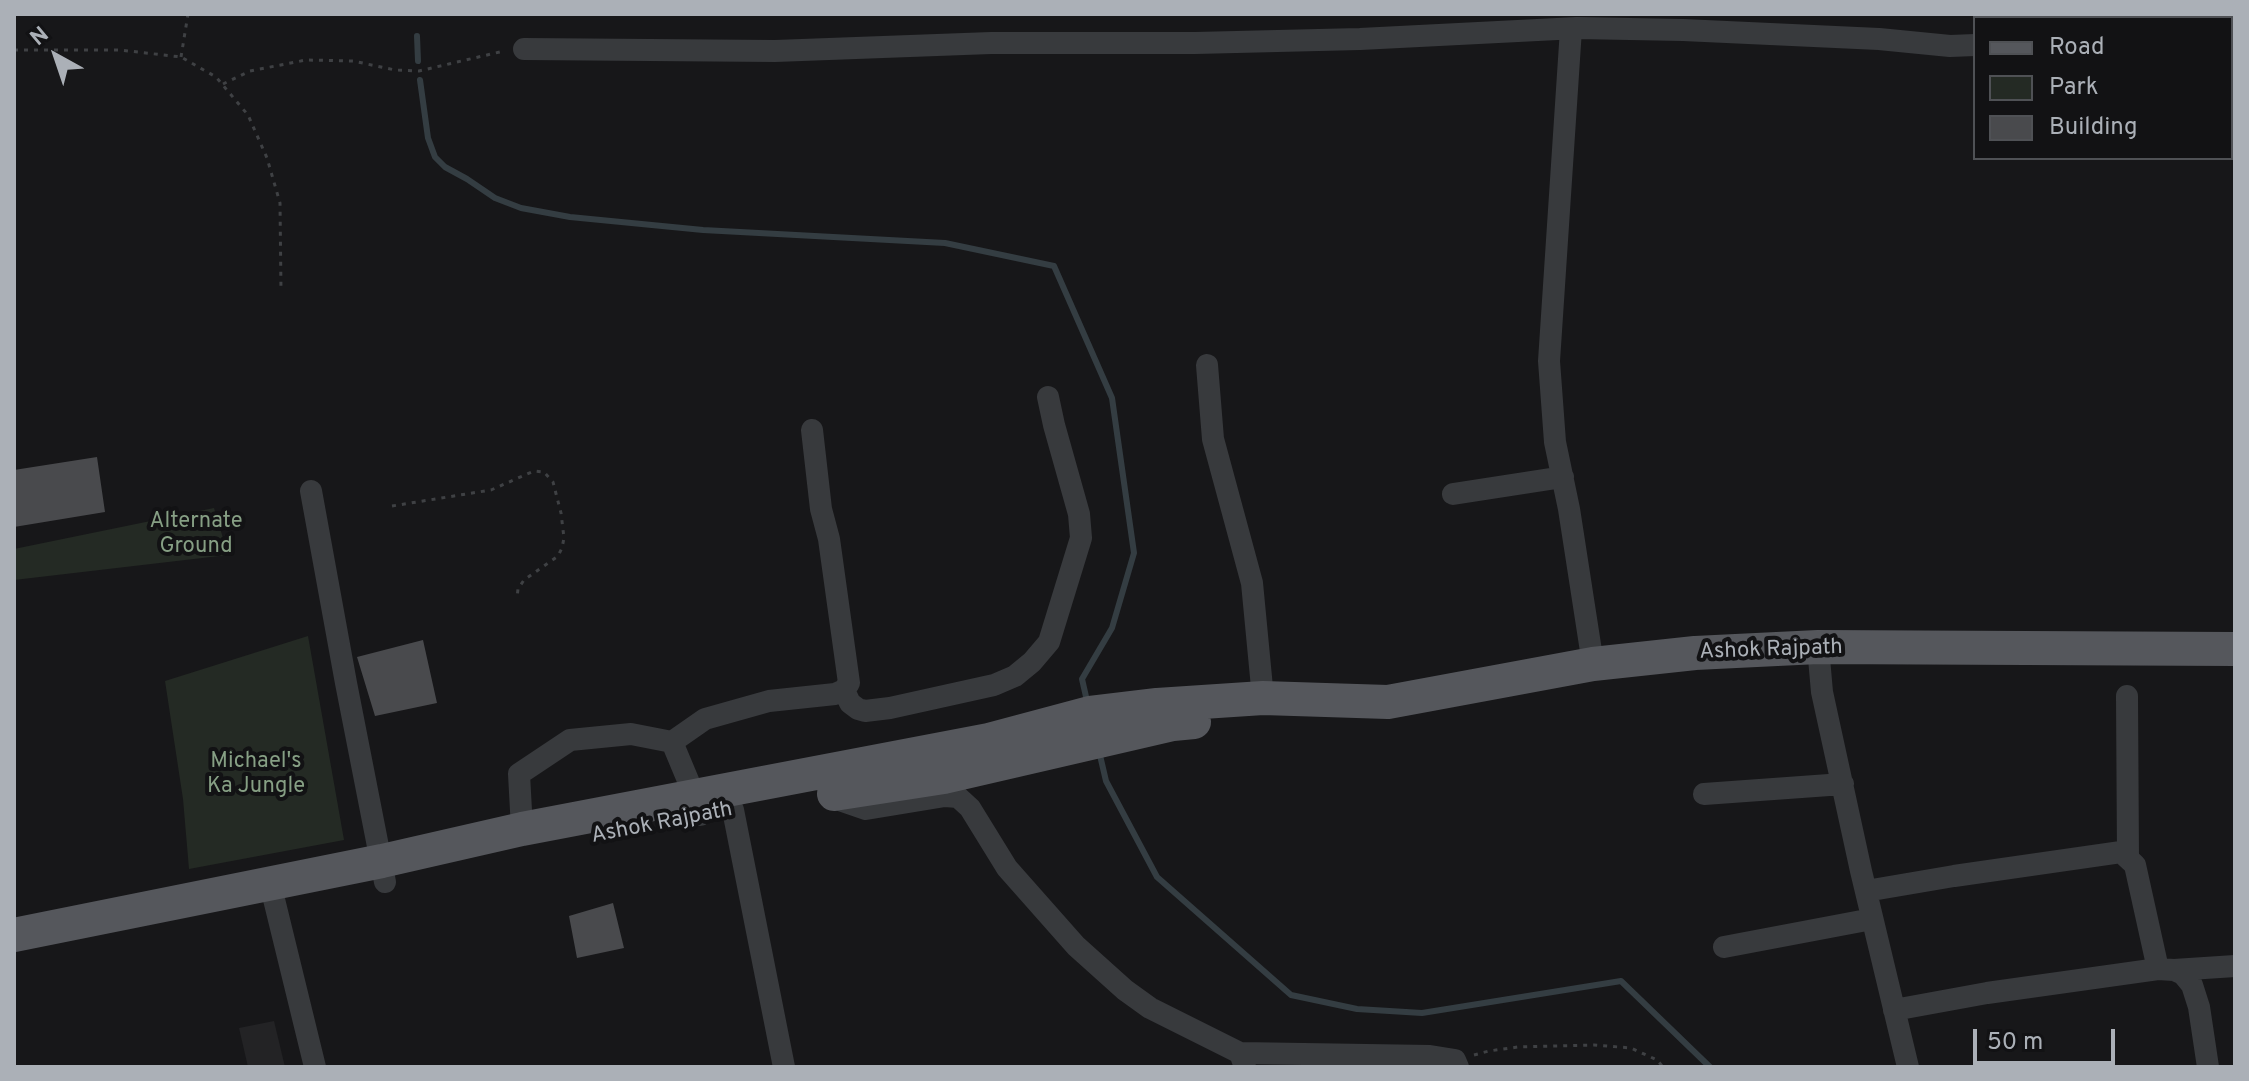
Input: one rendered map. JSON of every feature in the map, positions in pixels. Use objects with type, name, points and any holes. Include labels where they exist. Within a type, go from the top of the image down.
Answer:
[{"type":"main road","name":"Ashok Rajpath","points":[[740,802],[1165,715],[1263,698],[1388,702],[1593,664],[1695,653],[1818,647],[2235,649]]},
{"type":"main road","name":"Ashok Rajpath","points":[[1165,715],[1266,714],[1311,700]]},
{"type":"main road","name":"Ashok Rajpath","points":[[14,959],[273,894],[698,806],[824,795],[944,777],[991,753]]},
{"type":"main road","name":"Ashok Rajpath","points":[[383,871],[522,829],[638,818]]},
{"type":"main road","name":"Ashok Rajpath","points":[[14,935],[273,894]]},
{"type":"street","points":[[524,49],[775,51],[991,43],[1195,43],[1571,29],[1683,30],[1973,45]]},
{"type":"street","points":[[1571,29],[1549,361],[1555,442],[1593,664]]},
{"type":"street","points":[[1207,365],[1213,439],[1252,583],[1263,698]]},
{"type":"street","points":[[844,690],[850,703],[865,711],[994,685],[1015,676],[1049,642],[1081,538],[1079,514],[1048,397]]},
{"type":"street","points":[[522,829],[519,774],[570,740],[631,734],[672,742],[705,719],[769,701],[835,694],[844,690],[849,683],[829,539],[821,509],[812,430]]},
{"type":"street","points":[[1453,494],[1563,477]]},
{"type":"street","points":[[311,491],[383,871]]},
{"type":"street","points":[[1818,647],[1822,692],[1908,1067]]},
{"type":"street","points":[[2127,696],[2128,857]]},
{"type":"street","points":[[672,742],[698,806]]},
{"type":"street","points":[[1704,794],[1843,784]]},
{"type":"street","points":[[824,795],[866,809],[945,796],[958,797],[970,808],[1007,868],[1076,946],[1150,1008],[1242,1060],[1373,1054],[1430,1056],[1456,1064]]},
{"type":"street","points":[[740,802],[784,1067]]},
{"type":"street","points":[[1866,891],[2121,852],[2135,865],[2166,970]]},
{"type":"street","points":[[273,894],[315,1067]]},
{"type":"street","points":[[1724,947],[1872,919]]},
{"type":"street","points":[[1894,1010],[1987,993],[2166,970],[2235,966]]},
{"type":"street","points":[[2166,970],[2183,974],[2192,985],[2199,1007],[2208,1067]]},
{"type":"path","points":[[181,57],[188,14]]},
{"type":"path","points":[[222,84],[250,71],[306,60],[353,61],[395,70],[419,71],[497,52],[524,49]]},
{"type":"path","points":[[14,50],[120,50],[181,57],[216,77],[248,115],[267,158],[280,203],[281,291]]},
{"type":"path","points":[[392,506],[491,490],[534,471],[544,472],[553,482],[561,513],[562,548],[558,556],[524,580],[517,598]]},
{"type":"path","points":[[1456,1064],[1489,1051],[1518,1047],[1594,1045],[1631,1048],[1657,1060],[1663,1067]]},
{"type":"shaded area","points":[[274,1021],[285,1067],[248,1067],[239,1028]]},
{"type":"green space","name":"Alternate Ground","points":[[214,508],[228,555],[14,580],[14,549]]},
{"type":"green space","name":"Michael's Ka Jungle","points":[[308,636],[344,840],[189,869],[183,799],[165,681]]},
{"type":"building","points":[[97,457],[105,512],[14,527],[14,470]]},
{"type":"building","points":[[423,640],[437,703],[375,716],[357,657]]},
{"type":"building","points":[[613,903],[624,948],[577,958],[569,916]]},
{"type":"waterway","points":[[417,36],[418,61]]},
{"type":"waterway","points":[[420,80],[428,138],[435,157],[445,167],[495,198],[521,208],[570,217],[703,230],[945,243],[1054,266],[1112,398],[1134,553],[1112,628],[1082,679],[1087,701]]},
{"type":"waterway","points":[[1099,751],[1106,781],[1157,877],[1291,995],[1357,1009],[1422,1013],[1621,981],[1710,1067]]}]
